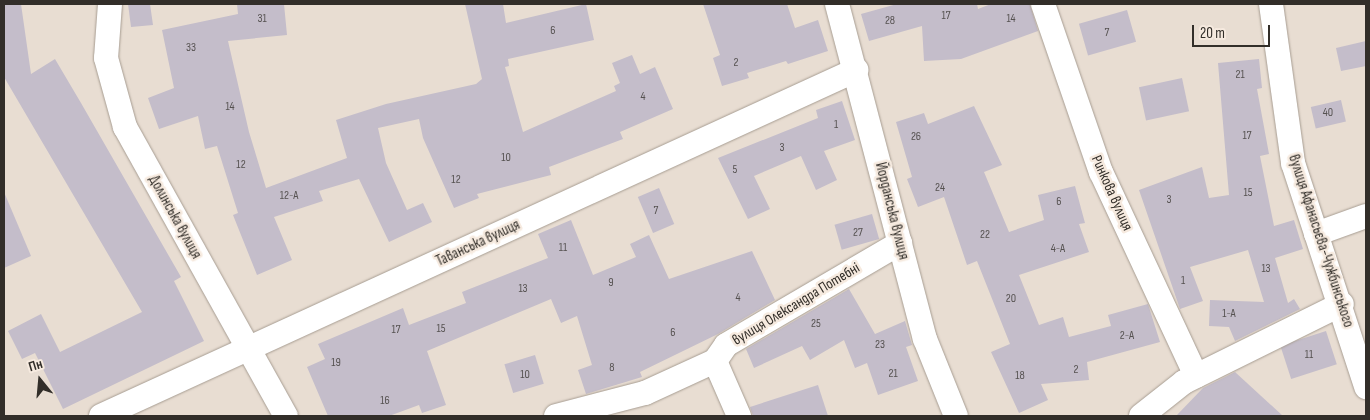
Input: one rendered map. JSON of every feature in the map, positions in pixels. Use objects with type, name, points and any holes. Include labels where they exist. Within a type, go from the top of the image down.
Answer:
[{"type":"street","name":"Долинська вулиця","points":[[110,4],[106,58],[126,127],[286,416]]},
{"type":"street","name":"Йорданська вулиця","points":[[837,4],[856,70],[925,339],[956,416]]},
{"type":"street","name":"Ринкова вулиця","points":[[1043,4],[1101,172],[1196,376]]},
{"type":"street","name":"вулиця Афанасьєва-Чужбинського","points":[[1271,4],[1293,163],[1316,234],[1342,304],[1366,387]]},
{"type":"street","name":"Таванська вулиця","points":[[101,416],[856,70]]},
{"type":"street","points":[[1316,234],[1366,216]]},
{"type":"street","name":"вулиця Олександра Потебні","points":[[556,416],[645,394],[714,362],[726,346],[900,242]]},
{"type":"street","points":[[1141,416],[1196,376],[1342,304]]},
{"type":"street","points":[[714,362],[740,416]]},
{"type":"building","points":[[4,4],[21,4],[31,74],[55,59],[181,277],[174,281],[204,341],[63,409],[35,353],[22,359],[8,331],[41,314],[60,352],[142,312],[4,77]]},
{"type":"building","points":[[128,4],[150,4],[153,25],[131,27]]},
{"type":"building","points":[[237,4],[284,4],[287,35],[228,41],[249,132],[266,188],[347,158],[336,120],[386,104],[476,84],[482,79],[465,4],[503,4],[506,23],[586,4],[594,40],[508,59],[509,66],[505,67],[523,132],[616,91],[614,86],[620,83],[612,63],[632,55],[640,74],[655,67],[673,109],[620,132],[623,139],[549,167],[551,175],[477,194],[479,198],[454,208],[423,138],[419,119],[378,128],[386,163],[407,210],[423,203],[432,222],[389,242],[359,179],[319,191],[323,201],[274,217],[292,260],[257,275],[233,215],[238,213],[217,146],[205,149],[198,116],[159,129],[148,98],[174,88],[162,30],[238,14]]},
{"type":"building","points":[[703,4],[787,4],[795,28],[818,20],[828,51],[788,64],[786,61],[747,73],[749,78],[722,86],[713,58],[720,55]]},
{"type":"building","points":[[897,4],[977,4],[978,9],[991,4],[1030,4],[1038,31],[961,59],[924,61],[922,26],[869,41],[861,14]]},
{"type":"building","points":[[1127,10],[1136,42],[1088,56],[1079,24]]},
{"type":"building","points":[[1366,41],[1366,66],[1341,71],[1336,48]]},
{"type":"building","points":[[1259,59],[1262,88],[1257,89],[1269,154],[1260,156],[1274,226],[1294,220],[1303,249],[1275,258],[1288,303],[1294,299],[1300,309],[1235,341],[1229,327],[1209,326],[1210,300],[1264,302],[1248,250],[1190,267],[1203,301],[1180,309],[1139,190],[1202,167],[1209,198],[1229,195],[1218,63]]},
{"type":"building","points":[[1182,78],[1189,111],[1146,120],[1139,87]]},
{"type":"building","points":[[1341,100],[1346,121],[1316,128],[1311,107]]},
{"type":"building","points":[[842,101],[855,140],[824,151],[837,180],[816,190],[801,156],[754,176],[770,209],[748,219],[718,158],[818,118],[816,110]]},
{"type":"building","points":[[974,106],[1002,165],[984,172],[1009,232],[1044,220],[1038,195],[1075,186],[1085,223],[1079,224],[1089,252],[1019,275],[1039,325],[1063,317],[1069,337],[1111,326],[1108,315],[1148,304],[1160,342],[1087,362],[1089,380],[1041,384],[1048,400],[1019,413],[991,352],[1010,344],[977,261],[967,265],[944,197],[918,207],[907,179],[912,177],[896,122],[924,113],[928,124]]},
{"type":"building","points":[[659,188],[674,224],[653,233],[638,197]]},
{"type":"building","points":[[4,192],[31,256],[4,268]]},
{"type":"building","points":[[872,214],[879,239],[842,250],[835,225]]},
{"type":"building","points":[[571,220],[593,275],[636,257],[630,244],[649,235],[669,279],[752,251],[775,300],[718,334],[640,372],[642,377],[586,394],[578,370],[592,365],[577,316],[561,323],[551,299],[427,351],[446,405],[422,413],[419,405],[389,416],[328,416],[307,367],[325,359],[318,344],[403,308],[409,325],[466,303],[462,292],[548,258],[538,234]]},
{"type":"building","points":[[849,289],[875,334],[905,321],[912,345],[906,347],[918,381],[878,395],[867,363],[855,368],[844,340],[810,360],[802,346],[754,368],[746,349]]},
{"type":"building","points":[[1326,331],[1337,364],[1291,379],[1280,346]]},
{"type":"building","points":[[535,355],[544,384],[513,393],[504,364]]},
{"type":"building","points":[[1235,372],[1283,416],[1176,416],[1203,388]]},
{"type":"building","points":[[818,385],[828,416],[753,416],[750,407]]}]
